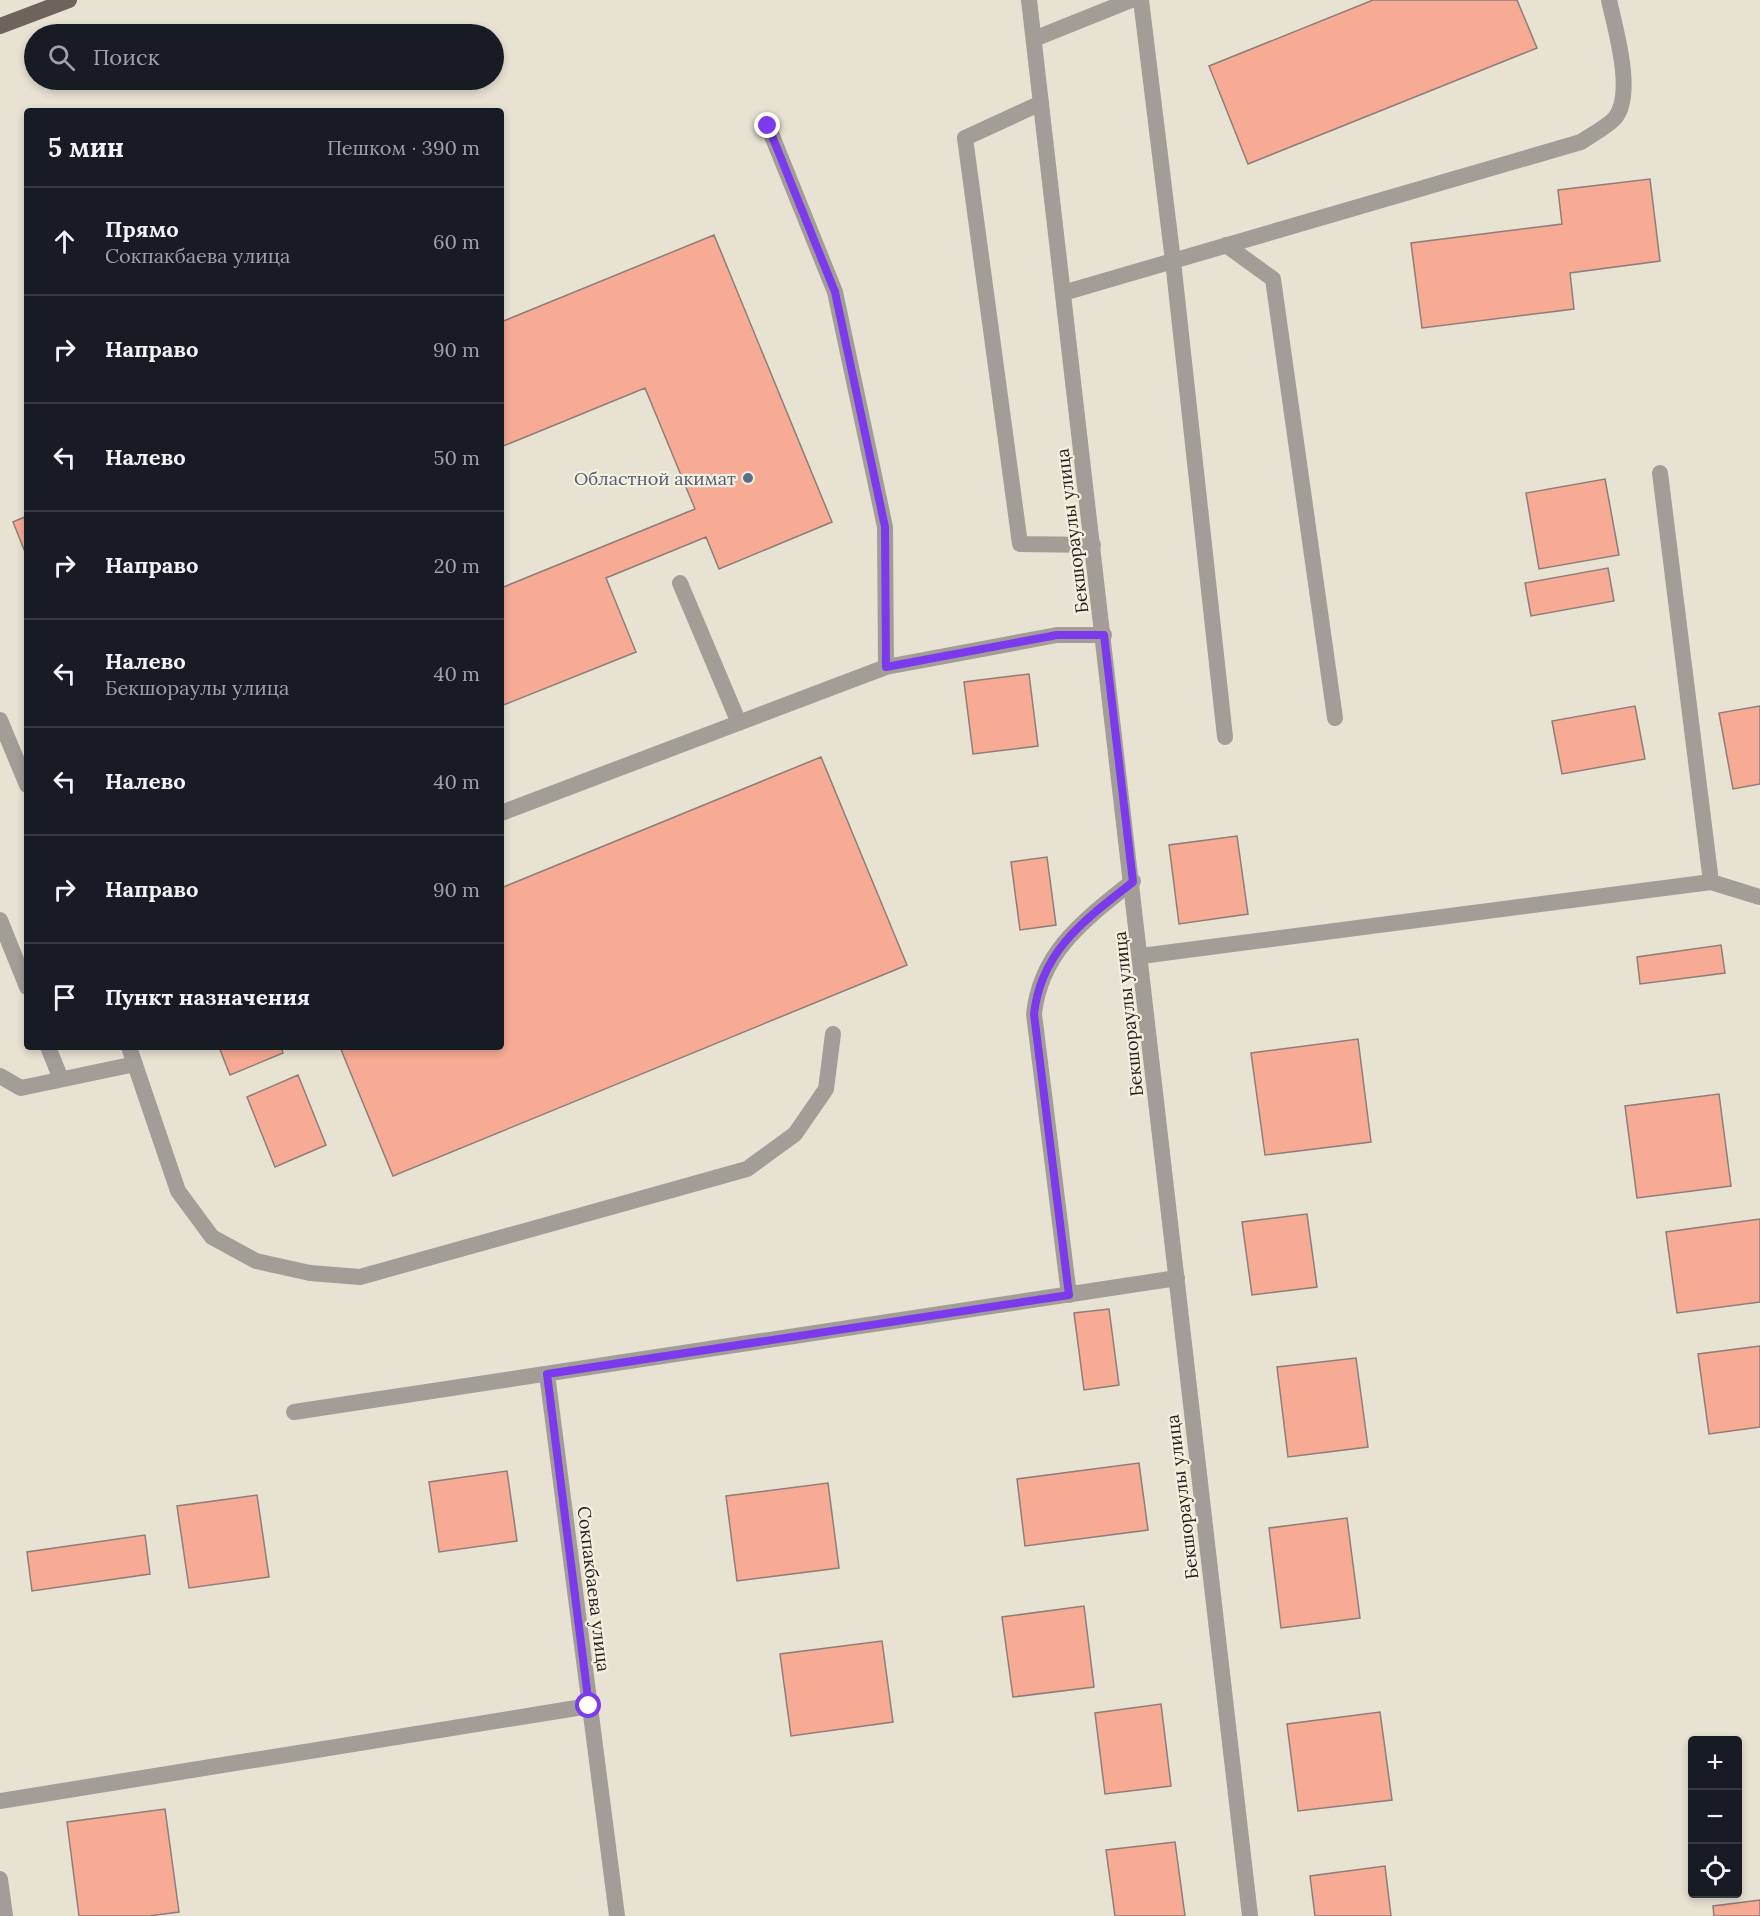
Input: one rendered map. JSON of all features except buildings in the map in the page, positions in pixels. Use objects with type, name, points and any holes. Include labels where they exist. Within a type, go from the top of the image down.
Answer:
[{"type":"main road","points":[[0,26],[69,0]]},
{"type":"street","name":"Бекшораулы улица","points":[[1029,0],[1133,882],[1250,1916]]},
{"type":"street","points":[[1034,39],[1131,0]]},
{"type":"street","points":[[1141,0],[1173,261],[1225,737]]},
{"type":"street","points":[[1064,292],[1581,142],[1616,117],[1623,96],[1623,71],[1609,0]]},
{"type":"street","points":[[1041,103],[964,138],[1020,544],[1093,545]]},
{"type":"street","points":[[768,126],[835,292],[885,527],[886,667]]},
{"type":"street","points":[[1226,245],[1273,279],[1335,718]]},
{"type":"street","points":[[1660,473],[1711,882]]},
{"type":"street","points":[[680,583],[739,723]]},
{"type":"street","points":[[504,812],[886,667],[1057,635],[1104,635]]},
{"type":"street","points":[[0,720],[24,778]]},
{"type":"street","points":[[1069,1295],[1034,1014],[1036,989],[1050,960],[1082,922],[1133,882]]},
{"type":"street","points":[[1141,956],[1711,882],[1760,897]]},
{"type":"street","points":[[0,920],[24,984]]},
{"type":"street","points":[[130,1050],[178,1191],[212,1237],[256,1261],[310,1273],[360,1278],[747,1169],[795,1134],[826,1089],[833,1034]]},
{"type":"street","points":[[49,1050],[61,1079]]},
{"type":"street","points":[[0,1076],[21,1088],[135,1064]]},
{"type":"street","points":[[294,1412],[1177,1278]]},
{"type":"street","name":"Сокпакбаева улица","points":[[547,1374],[617,1916]]},
{"type":"street","points":[[0,1801],[589,1706]]},
{"type":"street","points":[[0,1879],[5,1916]]},
{"type":"place","name":"Областной акимат","points":[[748,478]]},
{"type":"route","points":[[589,1706],[547,1374],[1069,1295],[1034,1014],[1036,989],[1050,960],[1082,922],[1133,882],[1104,635],[1057,635],[886,667],[885,527],[835,292],[768,126]]}]
